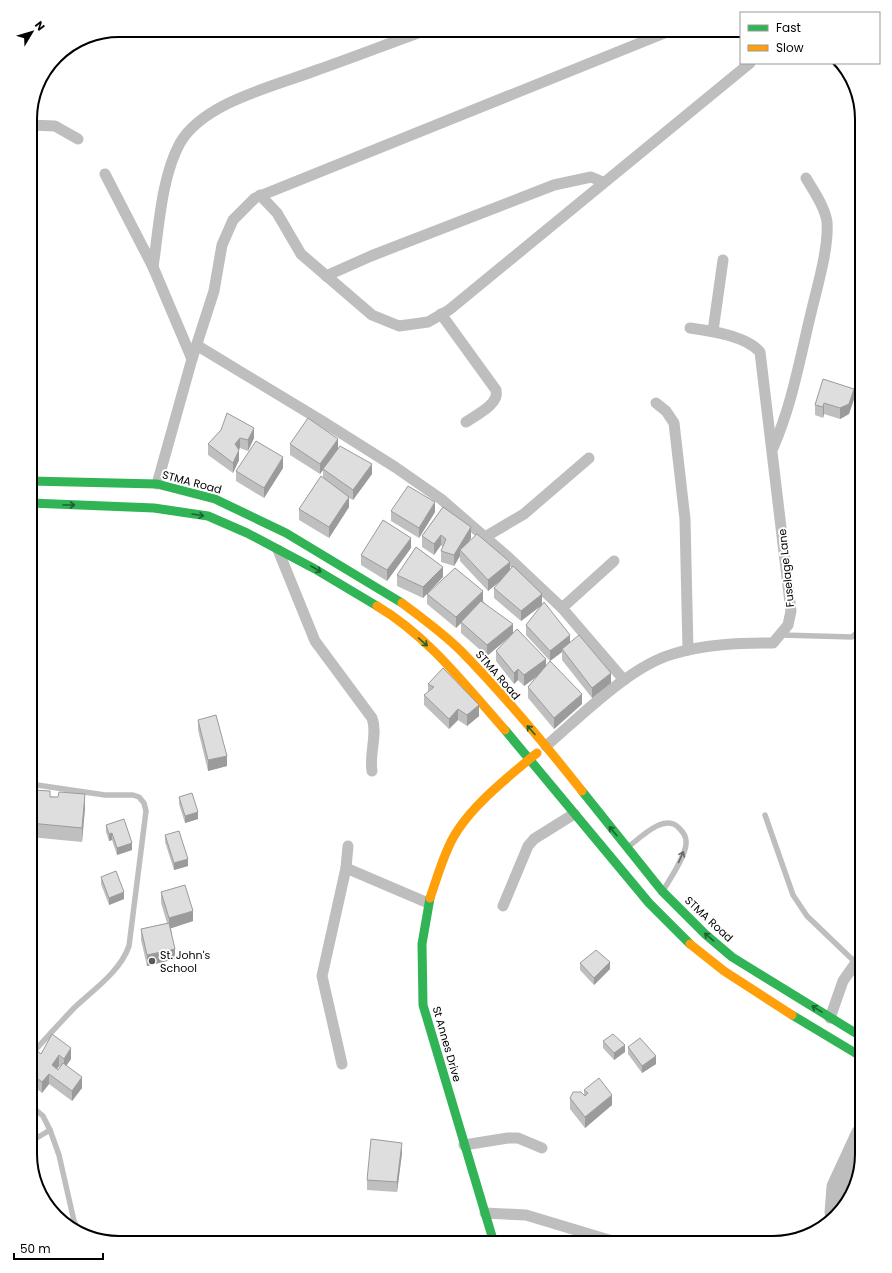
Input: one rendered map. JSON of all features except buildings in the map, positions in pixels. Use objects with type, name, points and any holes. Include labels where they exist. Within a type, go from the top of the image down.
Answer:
[{"type":"main road","name":"STMA Road","points":[[37,481],[157,484],[215,499],[255,517],[321,553],[393,596],[440,632],[461,651],[546,746],[662,891],[705,934],[732,957],[855,1033]]},
{"type":"main road","points":[[37,503],[154,508],[208,516],[247,533],[315,569],[384,610],[412,632],[447,665],[531,758],[574,814],[649,903],[694,948],[756,993],[855,1052]]},
{"type":"main road","name":"St Annes Drive","points":[[492,1236],[423,1005],[422,944],[428,903],[449,845],[469,816],[497,786],[546,746]]},
{"type":"street","points":[[153,267],[171,163],[181,142],[194,126],[236,100],[407,37]]},
{"type":"street","points":[[157,484],[192,359],[198,346],[214,291],[222,245],[233,220],[260,195],[422,132],[655,37]]},
{"type":"street","points":[[260,195],[277,213],[301,254],[372,315],[399,326],[428,322],[449,310],[602,182],[749,64]]},
{"type":"street","points":[[37,125],[55,126],[78,139]]},
{"type":"street","points":[[105,174],[153,267],[192,359]]},
{"type":"street","points":[[326,276],[371,256],[554,185],[591,177],[602,182]]},
{"type":"street","points":[[773,448],[784,422],[818,282],[827,235],[827,222],[823,208],[806,178]]},
{"type":"street","points":[[713,332],[723,260]]},
{"type":"street","points":[[441,314],[496,390],[497,395],[494,401],[466,422]]},
{"type":"street","name":"Fuselage Lane","points":[[690,328],[713,332],[753,344],[760,352],[773,448],[791,611],[788,626],[781,635]]},
{"type":"street","points":[[198,346],[395,467],[441,499],[485,537],[562,608],[624,680]]},
{"type":"street","points":[[656,403],[666,412],[674,423],[685,519],[688,650]]},
{"type":"street","points":[[485,537],[524,514],[589,458]]},
{"type":"street","points":[[278,550],[315,641],[372,718],[374,726],[371,754],[372,771]]},
{"type":"street","points":[[562,608],[614,561]]},
{"type":"street","points":[[546,746],[624,680],[647,664],[672,654],[688,650],[739,643],[773,643],[781,635]]},
{"type":"street","points":[[503,906],[528,846],[534,839],[574,814]]},
{"type":"street","points":[[342,1064],[322,976],[346,868],[348,846]]},
{"type":"street","points":[[346,868],[428,903]]},
{"type":"street","points":[[830,1018],[843,981],[855,964]]},
{"type":"street","points":[[464,1145],[508,1138],[518,1138],[542,1148]]},
{"type":"street","points":[[485,1213],[526,1215],[596,1236]]},
{"type":"lane","points":[[781,635],[852,637],[855,634]]},
{"type":"lane","points":[[37,785],[105,795],[133,795],[138,797],[144,803],[146,811],[129,946],[125,957],[37,1049]]},
{"type":"lane","points":[[765,816],[793,895],[807,916],[855,955]]},
{"type":"lane","points":[[627,848],[644,833],[666,822],[675,823],[683,831],[687,842],[682,856],[662,891]]},
{"type":"lane","points":[[37,1111],[42,1116],[50,1130],[60,1155],[75,1223]]},
{"type":"lane","points":[[37,1138],[50,1130]]},
{"type":"waterway","points":[[835,1207],[837,1187],[855,1148]]},
{"type":"traffic: fast","points":[[37,481],[157,484],[215,499],[286,533],[402,603]]},
{"type":"traffic: fast","points":[[37,503],[154,508],[208,516],[247,533],[315,569],[377,606]]},
{"type":"traffic: fast","points":[[505,730],[649,903],[690,944]]},
{"type":"traffic: fast","points":[[582,791],[662,891],[705,934],[732,957],[855,1033]]},
{"type":"traffic: fast","points":[[430,898],[422,944],[423,1005],[492,1236]]},
{"type":"traffic: fast","points":[[792,1015],[855,1053]]},
{"type":"traffic: slow","points":[[402,603],[447,638],[461,651],[493,685],[582,791]]},
{"type":"traffic: slow","points":[[377,606],[396,618],[430,647],[461,679],[505,730]]},
{"type":"traffic: slow","points":[[430,898],[449,846],[465,820],[488,795],[537,753]]},
{"type":"traffic: slow","points":[[690,944],[724,971],[792,1015]]},
{"type":"place","name":"St. John's School","points":[[152,961]]}]
